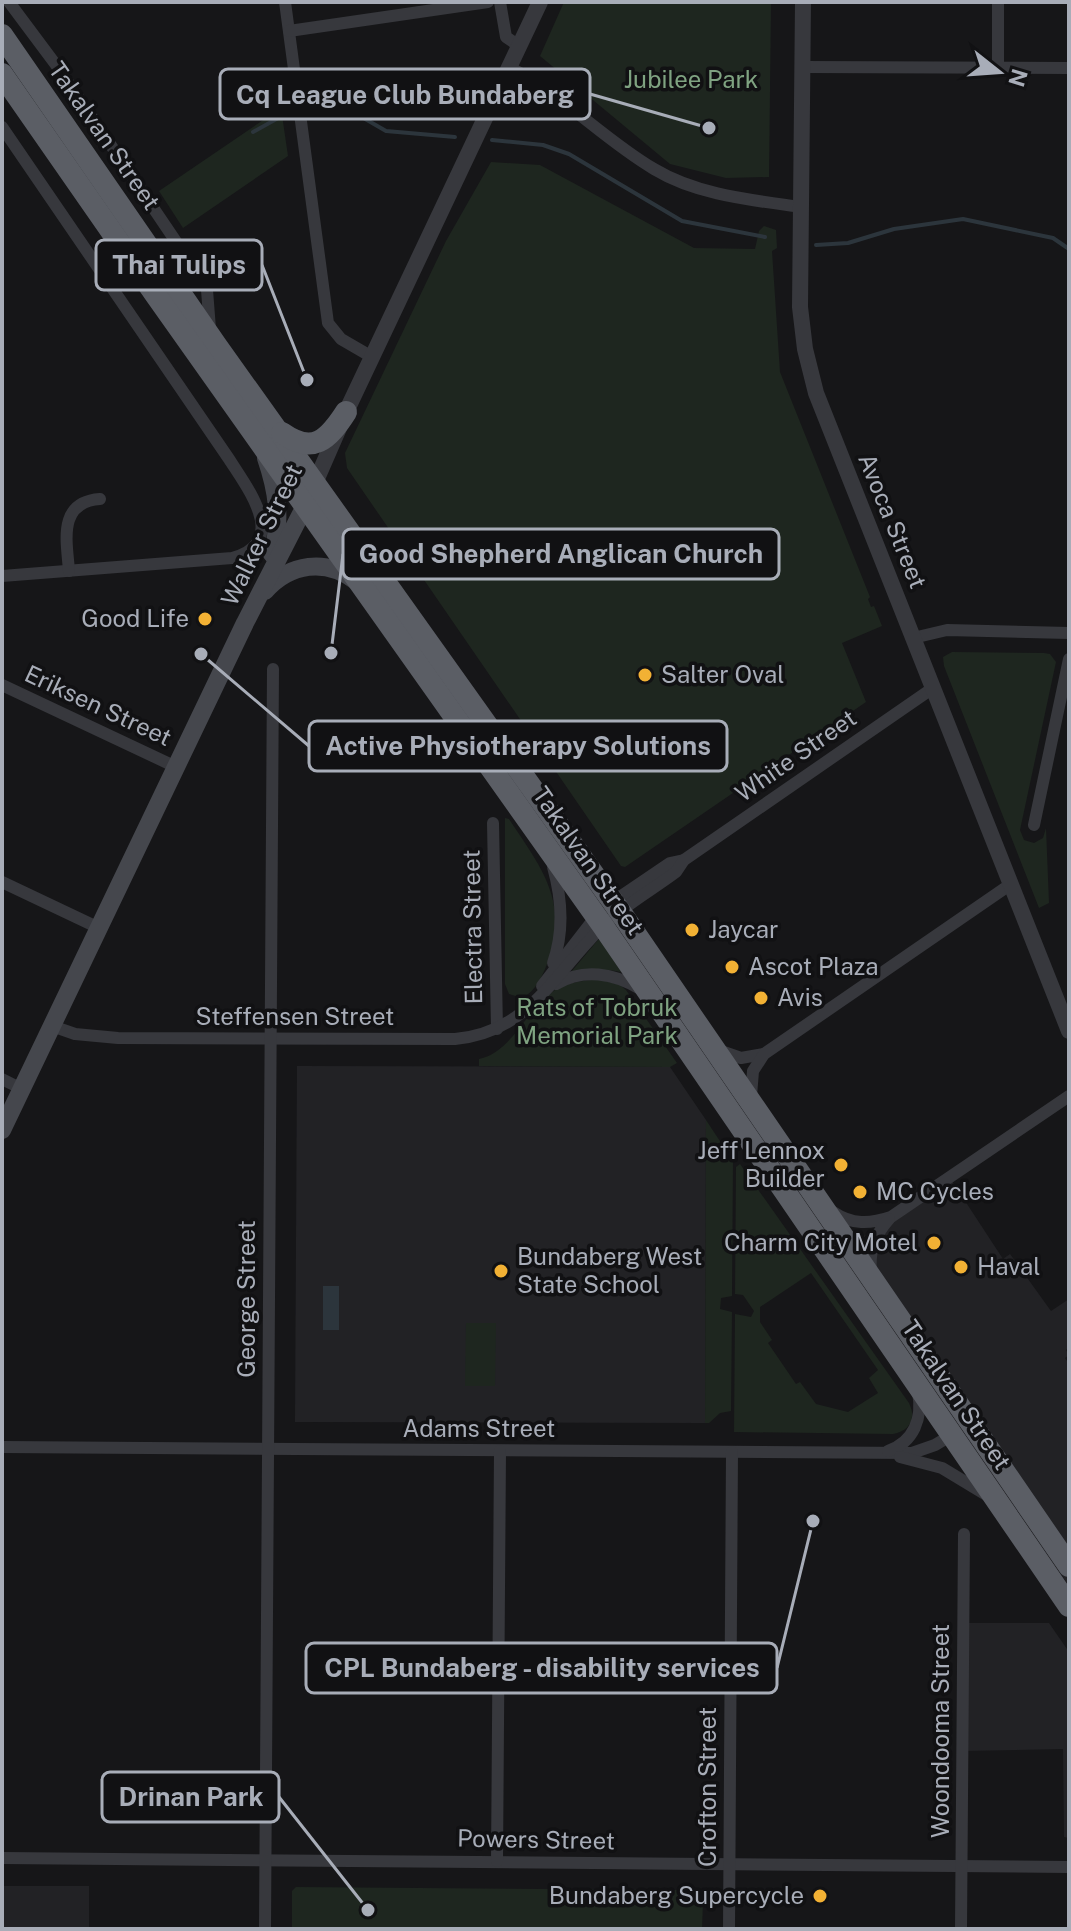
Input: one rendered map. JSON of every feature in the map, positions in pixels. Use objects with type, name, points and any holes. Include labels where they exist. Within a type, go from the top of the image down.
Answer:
[{"type":"highway","name":"Takalvan Street","points":[[2,35],[210,336],[270,438],[305,506],[545,845],[608,914],[714,1047],[1069,1566]]},
{"type":"highway","name":"Takalvan Street","points":[[2,74],[270,438],[316,482],[608,914],[657,1005],[1069,1606]]},
{"type":"highway","points":[[270,438],[316,443],[329,435],[346,412]]},
{"type":"main road","points":[[262,587],[276,542],[278,519],[270,438]]},
{"type":"main road","name":"Walker Street","points":[[2,1130],[262,587],[305,506]]},
{"type":"main road","points":[[245,623],[274,582],[298,569],[329,567],[345,573],[363,589]]},
{"type":"street","name":"Takalvan Street","points":[[9,2],[41,43],[202,280],[207,290],[210,336]]},
{"type":"street","points":[[285,2],[328,323],[341,339],[372,357]]},
{"type":"street","points":[[289,31],[488,2]]},
{"type":"street","points":[[500,2],[506,37],[519,46]]},
{"type":"street","name":"Walker Street","points":[[305,506],[346,412],[540,2]]},
{"type":"street","name":"Avoca Street","points":[[803,2],[800,307],[805,349],[816,393],[1069,1031]]},
{"type":"street","points":[[998,2],[998,69]]},
{"type":"street","points":[[509,67],[535,80],[653,169],[686,185],[801,207]]},
{"type":"street","points":[[803,67],[1069,68]]},
{"type":"street","points":[[2,127],[236,469],[259,509],[261,531],[253,547],[232,558],[2,576]]},
{"type":"street","points":[[69,571],[67,521],[75,510],[89,501],[100,499]]},
{"type":"street","points":[[913,638],[947,630],[1069,633]]},
{"type":"street","points":[[1034,825],[1069,659]]},
{"type":"street","name":"George Street","points":[[265,1929],[273,669]]},
{"type":"street","name":"Eriksen Street","points":[[2,685],[176,767]]},
{"type":"street","name":"White Street","points":[[608,914],[670,863],[684,860],[933,688]]},
{"type":"street","name":"Electra Street","points":[[493,823],[497,1029]]},
{"type":"street","points":[[543,990],[556,953],[561,912],[557,879],[545,845]]},
{"type":"street","points":[[2,882],[99,928]]},
{"type":"street","points":[[753,1105],[751,1079],[764,1054],[1011,884]]},
{"type":"street","name":"Steffensen Street","points":[[52,1026],[100,1038],[455,1039],[483,1035],[510,1023],[530,1005],[608,914]]},
{"type":"street","points":[[543,990],[567,978],[605,975],[632,984],[657,1005]]},
{"type":"street","points":[[714,1047],[736,1057],[764,1054]]},
{"type":"street","points":[[2,1079],[22,1089]]},
{"type":"street","points":[[872,1279],[870,1258],[873,1245],[891,1217],[1069,1096]]},
{"type":"street","points":[[820,1202],[840,1217],[856,1223],[891,1217]]},
{"type":"street","points":[[881,1453],[900,1447],[916,1425],[920,1399],[914,1379]]},
{"type":"street","name":"Adams Street","points":[[2,1447],[912,1453],[924,1450],[971,1423]]},
{"type":"street","points":[[497,1861],[500,1451]]},
{"type":"street","name":"Crofton Street","points":[[729,1929],[732,1452]]},
{"type":"street","points":[[881,1453],[919,1461],[956,1475],[1002,1507]]},
{"type":"street","name":"Woondooma Street","points":[[961,1929],[964,1534]]},
{"type":"street","name":"Powers Street","points":[[2,1858],[1069,1867]]},
{"type":"shaded area","name":"Bundaberg West State School","points":[[297,1066],[670,1067],[706,1120],[705,1423],[295,1422]]},
{"type":"shaded area","points":[[950,1178],[1003,1259],[1010,1254],[1051,1311],[1069,1299],[1069,1347],[1066,1350],[1069,1355],[1065,1358],[1069,1364],[1069,1586],[840,1252]]},
{"type":"shaded area","points":[[323,1286],[339,1286],[339,1330],[323,1330]]},
{"type":"shaded area","points":[[962,1623],[1049,1623],[1069,1652],[1069,1838],[1064,1837],[1063,1749],[961,1751]]},
{"type":"shaded area","points":[[2,1886],[89,1886],[89,1929],[2,1929]]},
{"type":"green space","name":"Jubilee Park","points":[[564,2],[771,2],[769,177],[726,178],[670,164],[540,56]]},
{"type":"green space","points":[[281,108],[288,156],[183,228],[159,191]]},
{"type":"green space","points":[[491,162],[540,165],[694,248],[755,249],[759,231],[764,226],[776,230],[777,248],[772,251],[780,372],[870,597],[871,607],[874,606],[882,626],[842,643],[866,702],[625,867],[621,866],[347,468],[345,453],[446,241]]},
{"type":"green space","points":[[952,652],[1044,653],[1050,654],[1056,662],[1020,830],[1024,840],[1034,843],[1043,838],[1046,828],[1049,903],[1039,908],[944,666],[943,657]]},
{"type":"green space","points":[[505,818],[509,819],[542,871],[554,904],[553,942],[547,964],[534,988],[522,998],[509,994],[505,984]]},
{"type":"green space","points":[[601,940],[621,972],[571,972]]},
{"type":"green space","name":"Rats of Tobruk Memorial Park","points":[[598,979],[620,985],[626,990],[677,1063],[670,1067],[479,1066],[479,1059],[491,1055],[511,1039],[536,1007],[555,990]]},
{"type":"green space","points":[[706,1120],[733,1161],[732,1296],[721,1298],[720,1309],[732,1312],[731,1411],[720,1413],[709,1423],[705,1423]]},
{"type":"green space","points":[[740,1164],[909,1403],[912,1419],[903,1430],[893,1434],[734,1432],[735,1314],[751,1317],[754,1311],[743,1295],[735,1294],[736,1167]],"holes":[[[811,1273],[878,1370],[869,1378],[878,1393],[848,1412],[816,1404],[800,1382],[796,1384],[768,1343],[772,1340],[760,1322],[760,1307]]]},
{"type":"green space","points":[[466,1323],[496,1323],[495,1386],[465,1386]]},
{"type":"green space","points":[[296,1887],[687,1890],[687,1902],[703,1902],[702,1929],[292,1929],[292,1891]]},
{"type":"waterway","points":[[321,104],[341,105],[386,131],[455,137]]},
{"type":"waterway","points":[[253,132],[280,117]]},
{"type":"waterway","points":[[492,140],[543,145],[569,154],[682,221],[765,237]]},
{"type":"waterway","points":[[816,245],[848,243],[894,229],[963,219],[1053,238],[1069,249]]},
{"type":"place","name":"Cq League Club Bundaberg","points":[[709,128]]},
{"type":"place","name":"Thai Tulips","points":[[307,380]]},
{"type":"place","name":"Good Life","points":[[205,619]]},
{"type":"place","name":"Good Shepherd Anglican Church","points":[[331,653]]},
{"type":"place","name":"Active Physiotherapy Solutions","points":[[201,654]]},
{"type":"place","name":"Salter Oval","points":[[645,675]]},
{"type":"place","name":"Jaycar","points":[[692,930]]},
{"type":"place","name":"Ascot Plaza","points":[[732,967]]},
{"type":"place","name":"Avis","points":[[761,998]]},
{"type":"place","name":"Jeff Lennox Builder","points":[[841,1165]]},
{"type":"place","name":"MC Cycles","points":[[860,1192]]},
{"type":"place","name":"Charm City Motel","points":[[934,1243]]},
{"type":"place","name":"Haval","points":[[961,1267]]},
{"type":"place","name":"Bundaberg West State School","points":[[501,1271]]},
{"type":"place","name":"CPL Bundaberg - disability services","points":[[813,1521]]},
{"type":"place","name":"Bundaberg Supercycle","points":[[820,1896]]},
{"type":"place","name":"Drinan Park","points":[[368,1910]]}]
